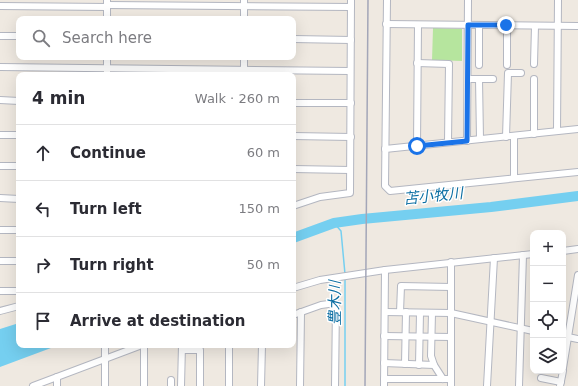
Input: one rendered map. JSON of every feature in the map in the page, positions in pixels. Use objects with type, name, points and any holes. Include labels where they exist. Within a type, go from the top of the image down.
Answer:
[{"type":"street","points":[[386,0],[385,186],[390,190],[578,172]]},
{"type":"street","points":[[467,141],[468,0]]},
{"type":"street","points":[[557,131],[558,0]]},
{"type":"street","points":[[244,3],[244,16]]},
{"type":"street","points":[[0,6],[351,3],[350,193],[320,196],[296,205]]},
{"type":"street","points":[[107,4],[107,16]]},
{"type":"street","points":[[386,24],[578,26]]},
{"type":"street","points":[[417,146],[418,25]]},
{"type":"street","points":[[479,65],[480,25]]},
{"type":"street","points":[[506,25],[507,65]]},
{"type":"street","points":[[534,64],[535,26]]},
{"type":"street","points":[[0,36],[16,36]]},
{"type":"street","points":[[296,39],[351,40]]},
{"type":"street","points":[[106,72],[107,60]]},
{"type":"street","points":[[0,67],[106,72],[244,72],[244,60]]},
{"type":"street","points":[[417,63],[449,64],[448,142]]},
{"type":"street","points":[[296,72],[350,71]]},
{"type":"street","points":[[506,137],[508,73],[520,73]]},
{"type":"street","points":[[468,79],[493,79]]},
{"type":"street","points":[[479,79],[480,140]]},
{"type":"street","points":[[534,79],[534,134]]},
{"type":"street","points":[[0,100],[16,101]]},
{"type":"street","points":[[296,103],[351,103]]},
{"type":"street","points":[[385,149],[578,130]]},
{"type":"street","points":[[0,135],[16,135]]},
{"type":"street","points":[[296,136],[351,137]]},
{"type":"street","points":[[514,136],[514,178]]},
{"type":"street","points":[[0,166],[16,166]]},
{"type":"street","points":[[296,169],[350,170]]},
{"type":"street","points":[[0,198],[16,199]]},
{"type":"street","points":[[0,230],[16,230]]},
{"type":"street","points":[[566,251],[578,249]]},
{"type":"street","points":[[296,287],[320,280],[385,270],[530,254]]},
{"type":"street","points":[[519,386],[523,255]]},
{"type":"street","points":[[487,386],[494,258]]},
{"type":"street","points":[[0,261],[16,261]]},
{"type":"street","points":[[451,262],[451,386]]},
{"type":"street","points":[[384,386],[385,270]]},
{"type":"street","points":[[578,275],[566,337],[578,339]]},
{"type":"street","points":[[406,364],[406,336],[401,286],[451,287]]},
{"type":"street","points":[[0,291],[16,291]]},
{"type":"street","points":[[296,314],[321,305],[336,303],[335,386]]},
{"type":"street","points":[[0,311],[16,307]]},
{"type":"street","points":[[300,386],[301,312]]},
{"type":"street","points":[[385,312],[452,313],[530,330]]},
{"type":"street","points":[[419,365],[420,312]]},
{"type":"street","points":[[432,313],[431,356],[434,366],[443,379]]},
{"type":"street","points":[[384,336],[451,337]]},
{"type":"street","points":[[104,386],[105,348]]},
{"type":"street","points":[[33,386],[134,348]]},
{"type":"street","points":[[143,348],[144,386]]},
{"type":"street","points":[[182,386],[182,348],[200,350],[200,386]]},
{"type":"street","points":[[229,348],[229,386]]},
{"type":"street","points":[[262,348],[262,386]]},
{"type":"street","points":[[384,364],[434,366]]},
{"type":"street","points":[[541,378],[560,384],[562,374]]},
{"type":"street","points":[[57,377],[57,386]]},
{"type":"street","points":[[384,379],[451,379]]},
{"type":"street","points":[[414,379],[414,386]]},
{"type":"street","points":[[425,379],[425,386]]},
{"type":"green space","points":[[433,28],[462,29],[462,61],[432,60]]},
{"type":"water","points":[[16,324],[16,348],[51,348],[0,367],[0,329]]},
{"type":"waterway","name":"苫小牧川","points":[[296,237],[334,223],[491,207],[578,196]]},
{"type":"waterway","name":"豊木川","points":[[334,223],[341,231],[345,274]]},
{"type":"waterway","name":"豊木川","points":[[345,278],[345,386]]},
{"type":"railway","points":[[365,386],[368,0]]},
{"type":"route","points":[[417,146],[467,141],[468,25],[506,25]]}]
